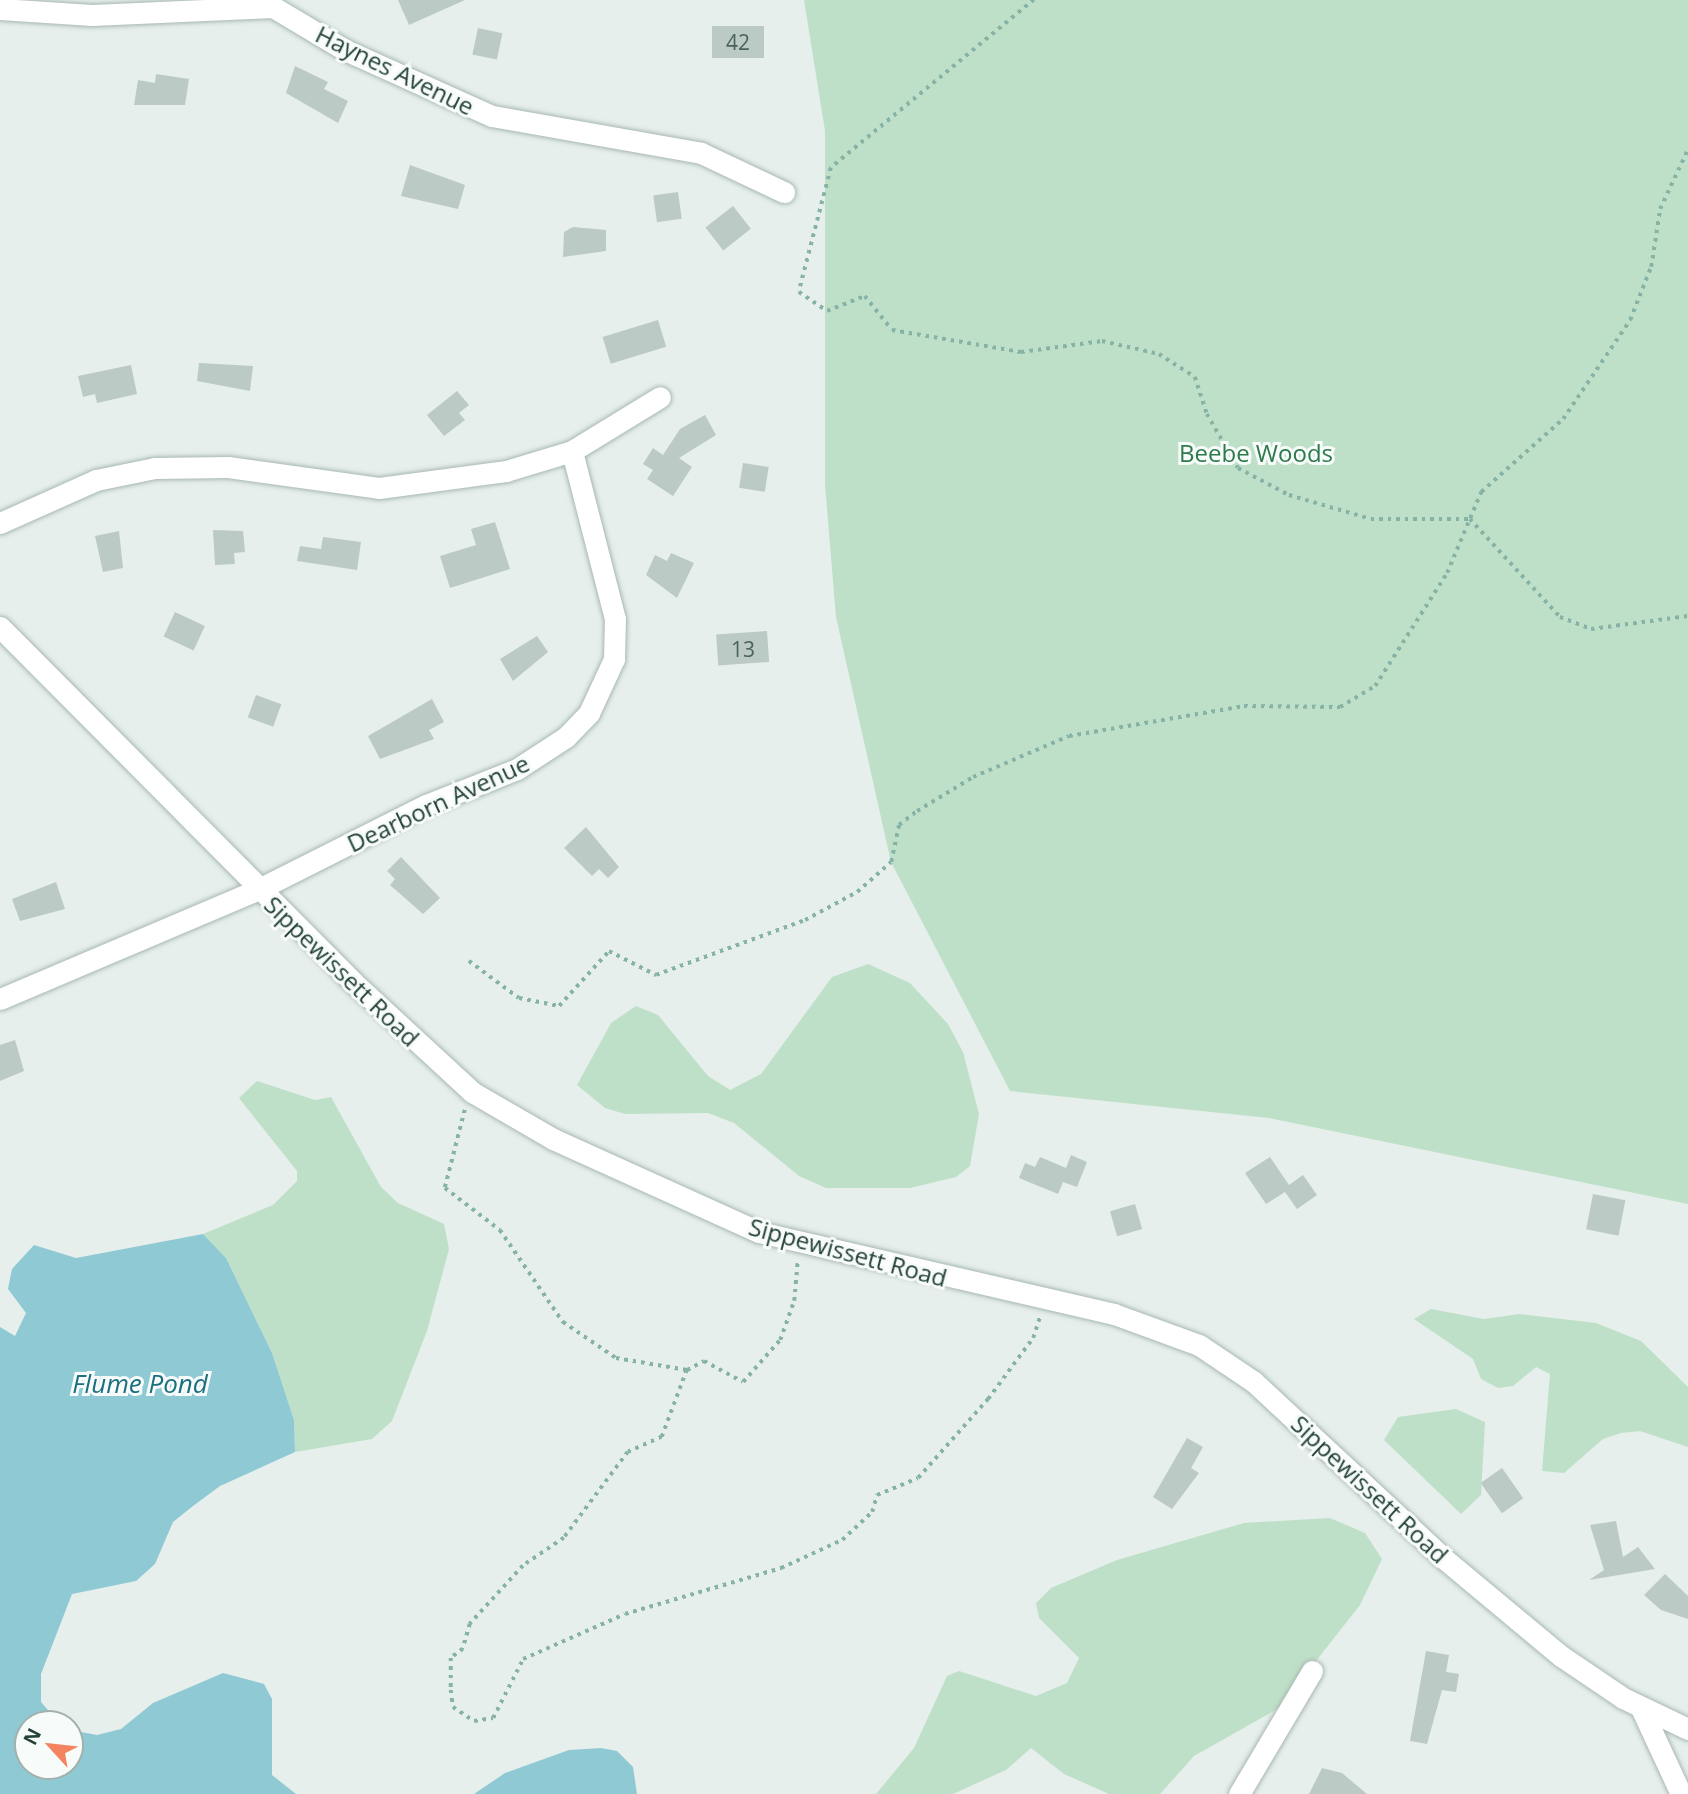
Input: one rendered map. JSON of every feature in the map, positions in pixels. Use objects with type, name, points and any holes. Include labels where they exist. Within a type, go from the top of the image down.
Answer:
[{"type":"street","name":"Haynes Avenue","points":[[0,9],[282,4],[345,50],[492,116],[701,153],[784,192]]},
{"type":"street","points":[[0,523],[96,480],[155,468],[228,467],[379,488],[506,471],[572,451],[660,397]]},
{"type":"street","name":"Dearborn Avenue","points":[[0,999],[259,889],[426,805],[517,769],[589,713],[614,659],[615,619],[572,451]]},
{"type":"street","name":"Sippewissett Road","points":[[0,627],[259,889],[472,1092],[552,1139],[724,1218],[796,1243],[1146,1323],[1226,1361],[1522,1625],[1640,1707],[1688,1729]]},
{"type":"street","points":[[1239,1794],[1312,1671]]},
{"type":"street","points":[[1640,1707],[1681,1794]]},
{"type":"path","points":[[1034,0],[831,168],[799,292],[827,311],[865,296],[892,330],[1021,352],[1102,341],[1159,354],[1195,377],[1207,414],[1238,468],[1289,495],[1371,519],[1470,519],[1560,617],[1591,629],[1688,617]]},
{"type":"path","points":[[469,961],[519,998],[559,1006],[609,951],[656,975],[805,920],[857,892],[891,862],[899,825],[917,811],[973,777],[1069,736],[1244,706],[1340,707],[1375,686],[1401,652],[1470,519],[1481,492],[1563,419],[1630,320],[1651,267],[1660,209],[1688,149]]},
{"type":"path","points":[[472,1092],[445,1188],[500,1230],[563,1322],[589,1344],[616,1358],[687,1370],[704,1361],[743,1382],[763,1366],[794,1301],[796,1243]]},
{"type":"path","points":[[687,1370],[662,1437],[628,1452],[564,1538],[523,1566],[470,1624],[463,1649],[451,1658],[451,1690],[453,1707],[474,1721],[493,1718],[523,1659],[625,1615],[781,1568],[842,1540],[873,1512],[877,1496],[918,1478],[988,1399],[1033,1338],[1040,1317],[1036,1297]]},
{"type":"green space","name":"Beebe Woods","points":[[804,0],[1688,0],[1688,1204],[1269,1118],[1010,1091],[891,862],[836,617],[825,485],[825,131]]},
{"type":"green space","points":[[868,964],[910,983],[948,1024],[963,1052],[979,1114],[970,1166],[956,1177],[910,1188],[826,1188],[799,1176],[734,1123],[708,1113],[625,1114],[605,1108],[577,1085],[611,1023],[636,1006],[658,1015],[708,1076],[730,1090],[761,1074],[832,977]]},
{"type":"green space","points":[[257,1081],[315,1100],[331,1097],[381,1187],[398,1203],[444,1224],[449,1249],[427,1331],[392,1421],[372,1439],[295,1452],[294,1420],[272,1353],[226,1258],[203,1234],[273,1205],[297,1181],[297,1171],[239,1098]]},
{"type":"green space","points":[[1431,1309],[1484,1319],[1519,1314],[1596,1323],[1641,1341],[1688,1387],[1688,1447],[1640,1431],[1621,1433],[1603,1439],[1564,1473],[1542,1471],[1550,1374],[1536,1367],[1513,1386],[1498,1388],[1481,1379],[1473,1359],[1414,1319]]},
{"type":"green space","points":[[1456,1409],[1485,1422],[1481,1495],[1461,1514],[1384,1440],[1398,1417]]},
{"type":"green space","points":[[1330,1518],[1365,1533],[1382,1559],[1360,1605],[1279,1708],[1194,1756],[1160,1794],[1109,1794],[1064,1774],[1031,1748],[1006,1770],[953,1794],[876,1794],[914,1748],[947,1676],[959,1671],[1036,1696],[1067,1683],[1079,1658],[1039,1618],[1036,1603],[1051,1588],[1117,1560],[1244,1523]]},
{"type":"water","name":"Flume Pond","points":[[203,1234],[226,1258],[272,1353],[294,1420],[295,1452],[220,1486],[173,1522],[155,1564],[136,1581],[72,1594],[41,1674],[41,1702],[48,1710],[14,1710],[14,1780],[84,1780],[84,1733],[97,1735],[121,1729],[153,1703],[223,1673],[264,1684],[272,1699],[272,1775],[296,1794],[0,1794],[0,1327],[15,1336],[26,1313],[8,1289],[12,1269],[34,1245],[76,1258]]},
{"type":"water","points":[[601,1748],[617,1751],[633,1767],[637,1794],[474,1794],[505,1773],[569,1750]]},
{"type":"building","points":[[398,0],[465,0],[409,25]]},
{"type":"building","points":[[712,26],[764,26],[764,58],[712,58]]},
{"type":"building","points":[[478,28],[502,33],[497,60],[472,54]]},
{"type":"building","points":[[295,66],[328,82],[324,89],[348,101],[338,123],[286,93]]},
{"type":"building","points":[[156,74],[189,79],[185,105],[134,105],[138,80],[155,83]]},
{"type":"building","points":[[410,165],[465,185],[458,209],[401,196]]},
{"type":"building","points":[[678,192],[682,219],[657,222],[653,195]]},
{"type":"building","points":[[733,206],[751,229],[723,250],[705,228]]},
{"type":"building","points":[[573,227],[606,230],[606,251],[563,257],[564,232]]},
{"type":"building","points":[[658,320],[666,347],[611,364],[603,337]]},
{"type":"building","points":[[199,363],[253,366],[250,391],[197,381]]},
{"type":"building","points":[[131,365],[137,394],[97,403],[95,394],[83,397],[78,376]]},
{"type":"building","points":[[457,391],[469,405],[459,413],[465,420],[444,436],[427,415]]},
{"type":"building","points":[[705,415],[716,435],[679,458],[692,467],[673,496],[647,479],[653,470],[643,464],[653,448],[663,455],[680,429]]},
{"type":"building","points":[[743,463],[769,467],[765,492],[739,488]]},
{"type":"building","points":[[495,522],[510,569],[450,588],[440,556],[476,545],[471,529]]},
{"type":"building","points":[[213,530],[243,531],[245,552],[234,553],[235,564],[215,565]]},
{"type":"building","points":[[119,531],[123,568],[103,572],[95,536]]},
{"type":"building","points":[[323,537],[361,542],[357,570],[297,561],[300,546],[321,549]]},
{"type":"building","points":[[671,553],[694,563],[677,598],[646,575],[655,555],[667,561]]},
{"type":"building","points":[[175,612],[205,626],[193,650],[164,636]]},
{"type":"building","points":[[767,631],[769,662],[718,665],[716,635]]},
{"type":"building","points":[[537,636],[548,652],[513,681],[500,659]]},
{"type":"building","points":[[256,695],[281,704],[273,727],[248,718]]},
{"type":"building","points":[[432,699],[444,722],[429,730],[434,739],[380,759],[368,736]]},
{"type":"building","points":[[586,827],[619,867],[608,878],[599,869],[592,876],[564,848]]},
{"type":"building","points":[[401,857],[440,898],[423,914],[390,885],[395,879],[387,871]]},
{"type":"building","points":[[56,882],[65,909],[20,921],[12,899]]},
{"type":"building","points":[[15,1040],[24,1071],[0,1081],[0,1045]]},
{"type":"building","points":[[1071,1155],[1087,1162],[1077,1187],[1063,1182],[1058,1194],[1019,1178],[1025,1163],[1035,1167],[1040,1157],[1066,1168]]},
{"type":"building","points":[[1270,1157],[1289,1185],[1303,1175],[1317,1195],[1297,1209],[1285,1192],[1266,1204],[1245,1173]]},
{"type":"building","points":[[1593,1194],[1625,1200],[1619,1236],[1586,1229]]},
{"type":"building","points":[[1135,1204],[1142,1229],[1117,1236],[1110,1211]]},
{"type":"building","points":[[1187,1438],[1203,1447],[1191,1468],[1199,1473],[1172,1509],[1153,1497]]},
{"type":"building","points":[[1502,1468],[1523,1498],[1502,1513],[1481,1483]]},
{"type":"building","points":[[1616,1521],[1623,1557],[1638,1547],[1655,1569],[1589,1580],[1604,1570],[1590,1525]]},
{"type":"building","points":[[1665,1574],[1688,1596],[1688,1619],[1661,1610],[1644,1595]]},
{"type":"building","points":[[1426,1651],[1449,1655],[1446,1672],[1459,1674],[1456,1692],[1442,1690],[1427,1744],[1410,1741]]},
{"type":"building","points":[[1322,1768],[1342,1773],[1367,1794],[1309,1794]]}]
